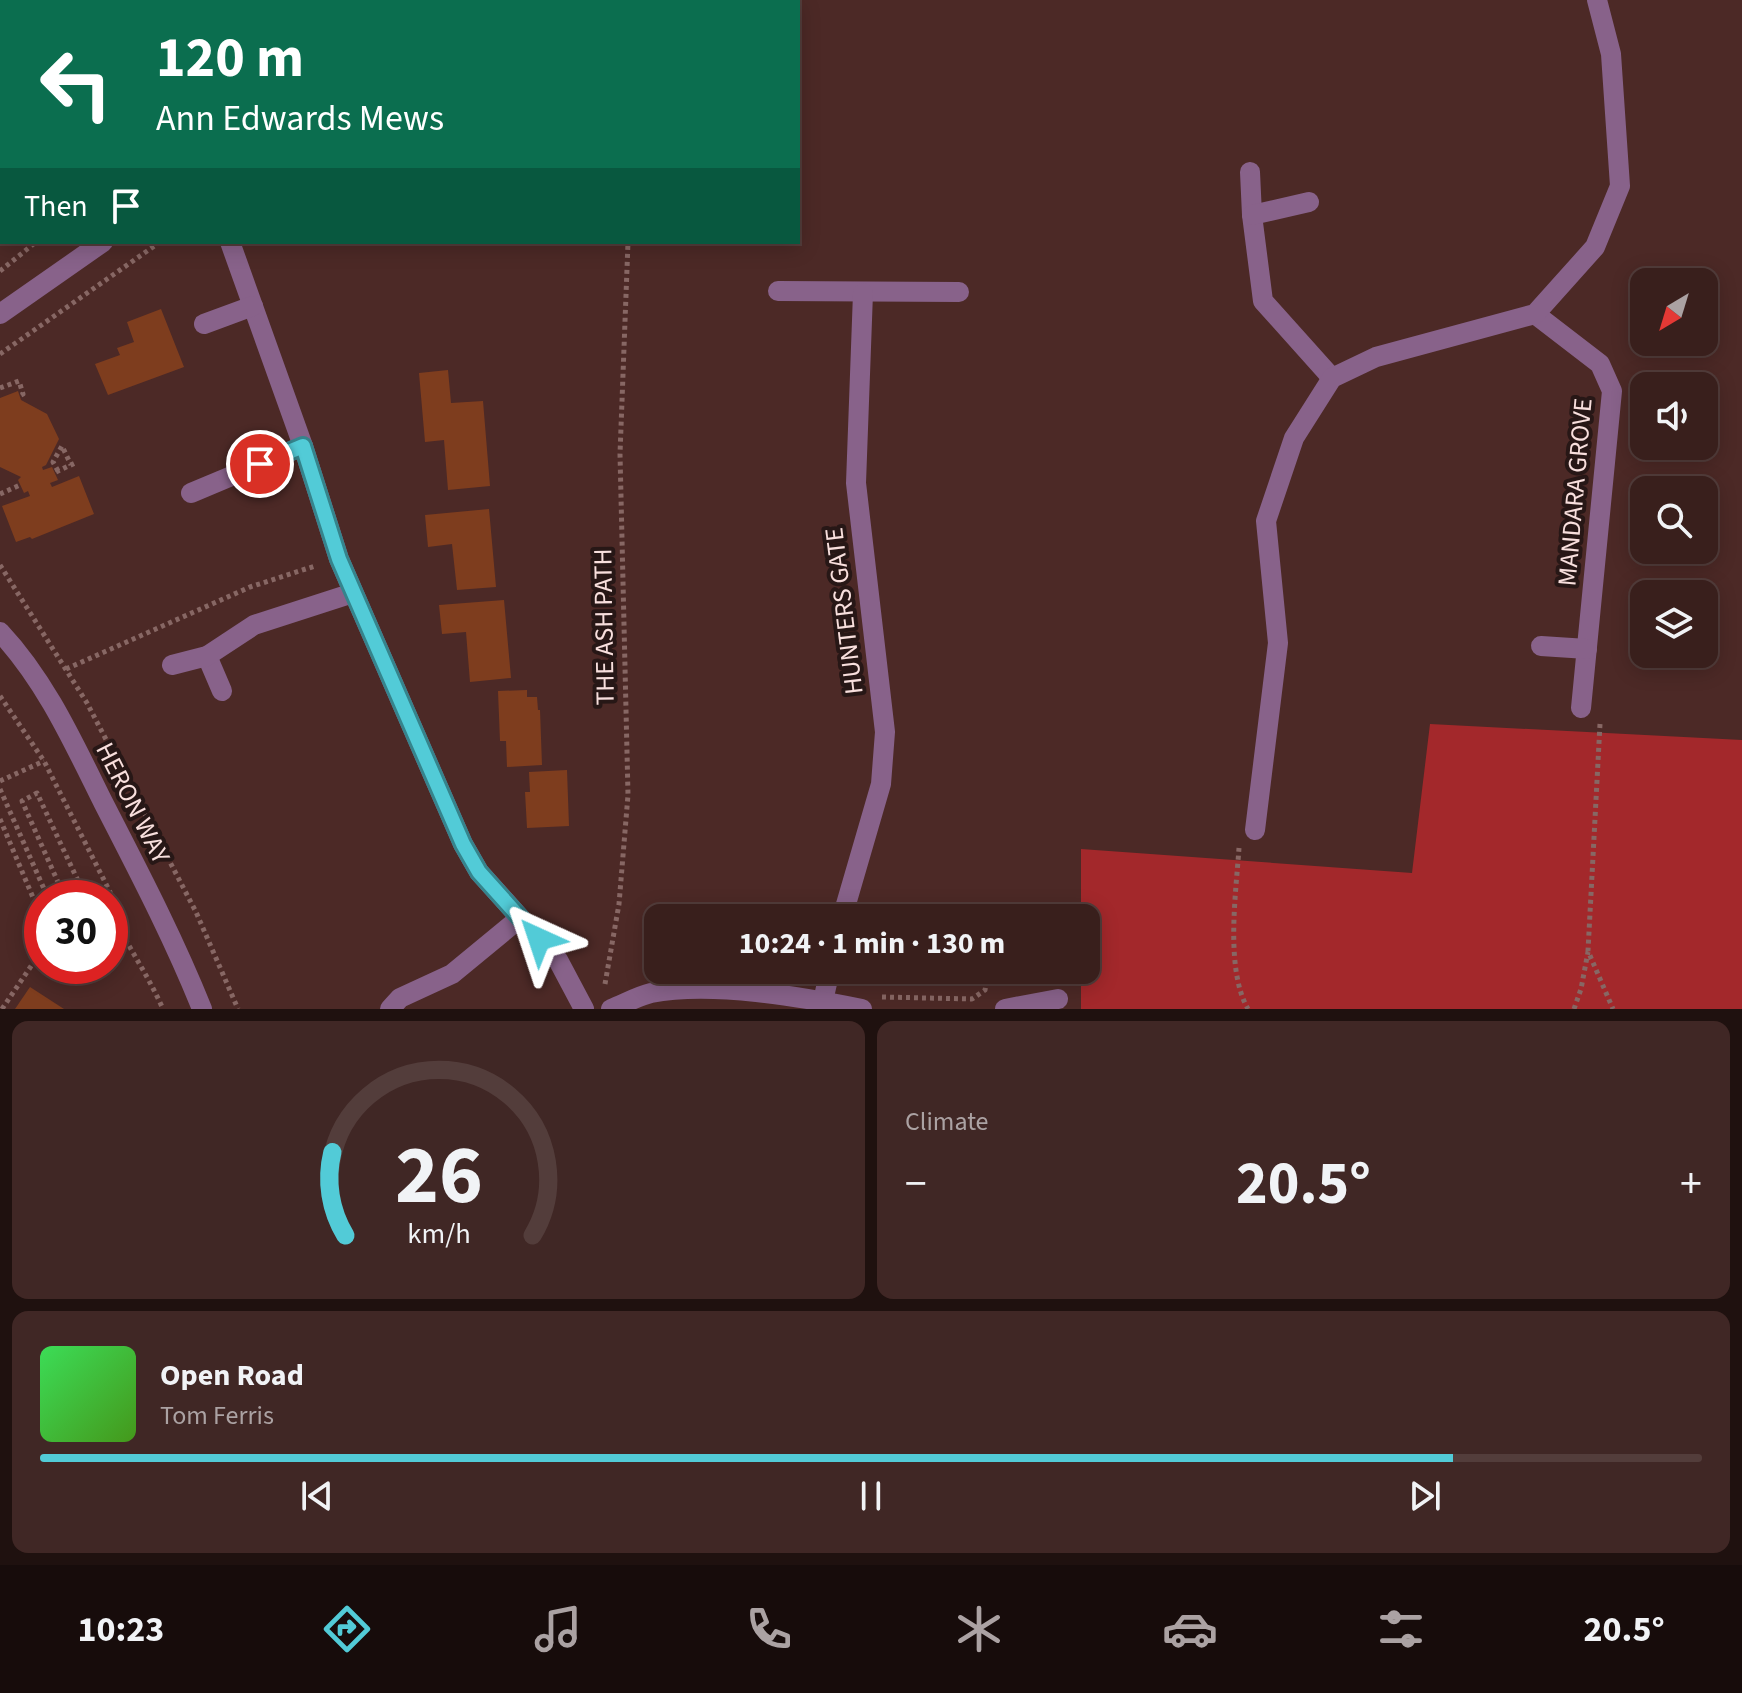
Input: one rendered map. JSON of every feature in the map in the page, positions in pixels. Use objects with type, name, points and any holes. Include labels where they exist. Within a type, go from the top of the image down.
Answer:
[{"type":"street","points":[[1255,830],[1278,643],[1266,521],[1294,438],[1332,378],[1376,357],[1535,314],[1595,247],[1620,186],[1611,54],[1597,0]]},
{"type":"street","points":[[1250,172],[1263,301],[1332,378]]},
{"type":"street","points":[[1252,215],[1309,202]]},
{"type":"street","points":[[0,314],[100,244]]},
{"type":"street","points":[[231,244],[303,446],[339,559],[463,844],[479,872],[558,960],[584,1009]]},
{"type":"street","points":[[778,291],[959,292]]},
{"type":"street","name":"HUNTERS GATE","points":[[846,904],[881,784],[885,732],[856,483],[863,293]]},
{"type":"street","points":[[204,324],[253,306]]},
{"type":"street","name":"MANDARA GROVE","points":[[1535,314],[1600,364],[1612,391],[1581,708]]},
{"type":"street","points":[[191,493],[303,446]]},
{"type":"street","points":[[172,665],[207,656],[254,625],[353,593]]},
{"type":"street","name":"HERON WAY","points":[[0,632],[22,656],[60,716],[158,909],[202,1009]]},
{"type":"street","points":[[1541,646],[1587,649]]},
{"type":"street","points":[[207,656],[222,691]]},
{"type":"street","points":[[390,1009],[400,998],[452,974],[520,918]]},
{"type":"street","points":[[823,1001],[827,984]]},
{"type":"street","points":[[608,1003],[680,989],[869,1002]]},
{"type":"street","points":[[1005,1009],[1058,999]]},
{"type":"path","points":[[0,271],[34,244]]},
{"type":"path","points":[[0,354],[157,244]]},
{"type":"path","name":"THE ASH PATH","points":[[608,1003],[605,976],[619,904],[628,795],[620,454],[628,244]]},
{"type":"path","points":[[0,388],[19,381],[23,394],[19,396]]},
{"type":"path","points":[[62,446],[74,463],[56,472],[53,462],[62,446]]},
{"type":"path","points":[[0,494],[20,485]]},
{"type":"path","points":[[66,669],[250,587],[339,559]]},
{"type":"path","points":[[0,565],[87,703],[196,912],[238,1009]]},
{"type":"path","points":[[0,696],[44,761],[104,880]]},
{"type":"path","points":[[1574,1009],[1588,951],[1601,718],[1581,715],[1581,708]]},
{"type":"path","points":[[0,781],[44,761]]},
{"type":"path","points":[[0,789],[40,880]]},
{"type":"path","points":[[57,880],[22,801],[37,793],[78,880]]},
{"type":"path","points":[[0,819],[26,880]]},
{"type":"path","points":[[1248,1009],[1242,1000],[1238,979],[1235,924],[1239,834],[1255,835],[1255,830]]},
{"type":"path","points":[[128,948],[149,978],[163,1009]]},
{"type":"path","points":[[1588,951],[1613,1009]]},
{"type":"path","points":[[2,1009],[24,977]]},
{"type":"path","points":[[869,1002],[972,999],[985,990],[986,984]]},
{"type":"shaded area","points":[[1430,724],[1742,740],[1742,1009],[1081,1009],[1081,984],[1100,984],[1100,904],[1081,904],[1081,849],[1412,873]]},
{"type":"building","points":[[161,309],[184,367],[108,395],[95,364],[120,355],[117,348],[134,342],[127,322]]},
{"type":"building","points":[[448,370],[451,403],[483,401],[490,486],[448,490],[444,440],[425,442],[419,373]]},
{"type":"building","points":[[18,391],[21,400],[47,414],[59,439],[42,467],[43,470],[52,467],[58,480],[50,483],[52,487],[79,476],[94,514],[32,539],[16,542],[2,506],[30,496],[28,491],[24,493],[18,480],[21,477],[0,467],[0,398]]},
{"type":"building","points":[[489,509],[496,587],[457,590],[452,544],[428,547],[425,515]]},
{"type":"building","points":[[504,600],[511,678],[470,682],[466,632],[442,634],[439,605]]},
{"type":"building","points":[[527,690],[527,697],[537,697],[540,710],[542,765],[507,767],[506,741],[500,741],[498,691]]},
{"type":"building","points":[[567,770],[569,826],[527,828],[525,792],[530,792],[529,772]]},
{"type":"building","points":[[30,987],[64,1009],[15,1009]]},
{"type":"route","points":[[260,464],[303,446],[339,559],[463,844],[479,872],[539,939]]}]
